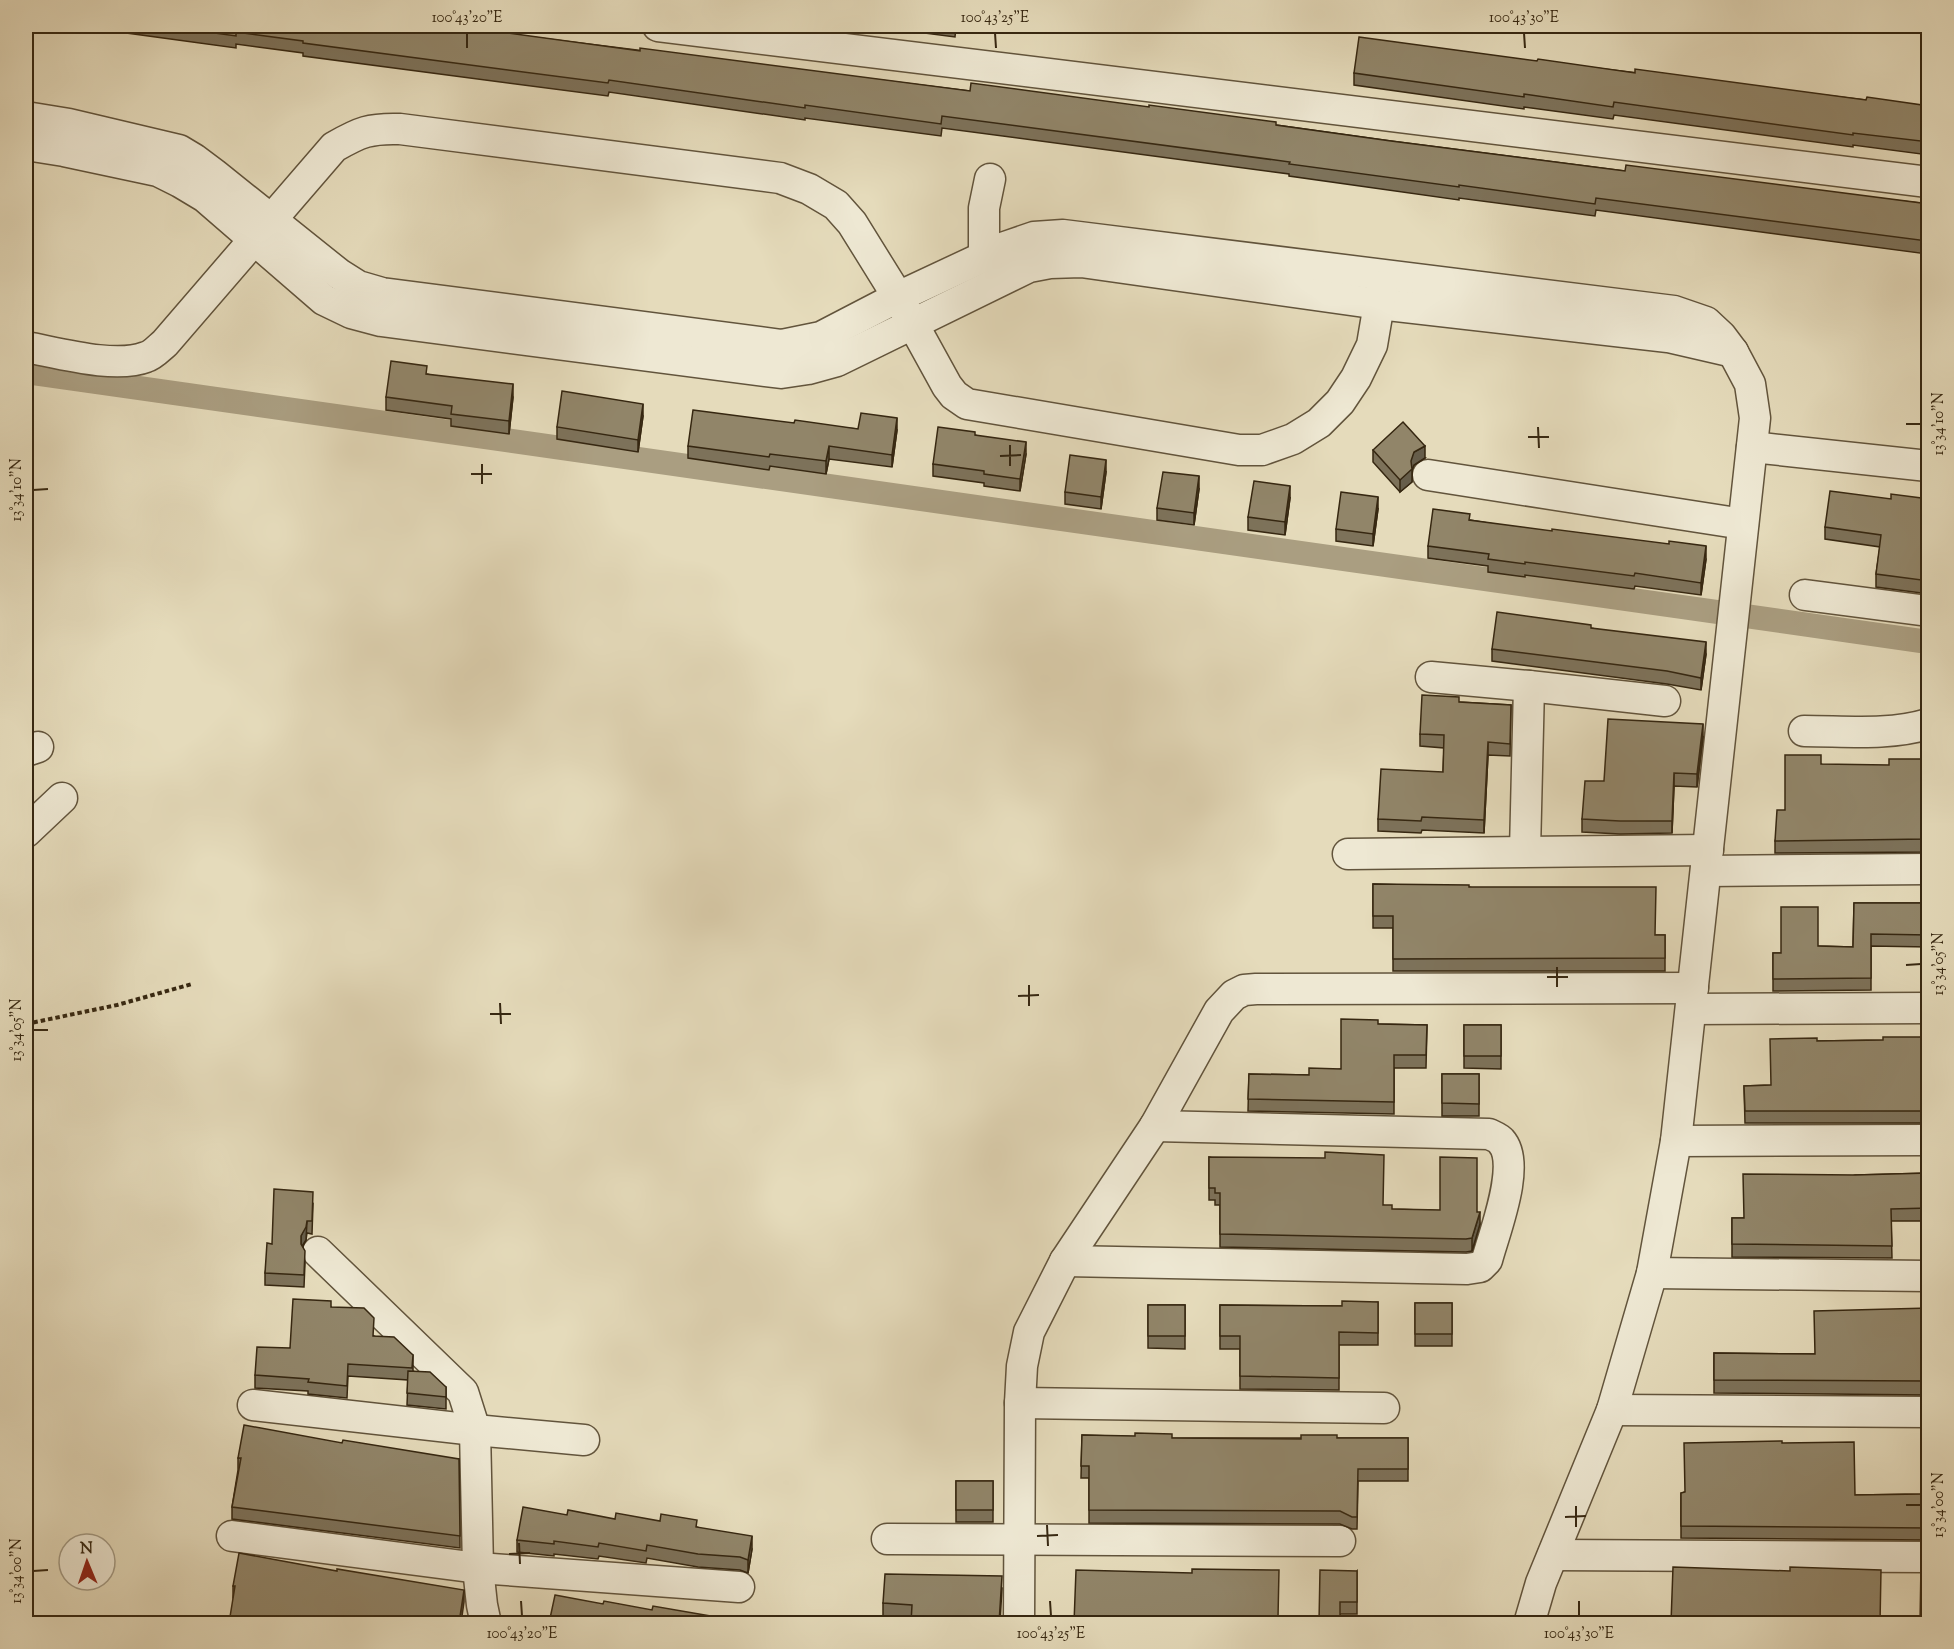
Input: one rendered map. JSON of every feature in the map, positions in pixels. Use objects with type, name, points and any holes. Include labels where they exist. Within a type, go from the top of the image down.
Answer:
[{"type":"street","points":[[658,26],[1929,182]]},
{"type":"street","points":[[26,117],[67,138]]},
{"type":"street","points":[[26,347],[111,362],[131,362],[149,357],[165,343],[334,147],[353,136],[376,128],[400,129],[780,178],[809,189],[836,205],[852,223],[947,386],[954,395],[967,404],[1239,450],[1262,450],[1293,439],[1319,423],[1340,402],[1356,378],[1372,345],[1384,274]]},
{"type":"street","points":[[26,146],[67,138],[178,150],[201,164],[264,230],[358,286],[382,293],[782,345],[821,337],[1029,267],[1050,263],[1081,262],[1379,304],[1668,337],[1733,352]]},
{"type":"street","points":[[984,257],[984,208],[990,179]]},
{"type":"street","points":[[904,310],[984,257],[1005,246],[1034,237],[1063,235],[1674,311],[1706,322],[1721,336],[1733,352],[1750,384],[1755,418],[1676,1141],[1652,1273],[1612,1410],[1541,1582],[1528,1623]]},
{"type":"street","points":[[1752,447],[1929,466]]},
{"type":"street","points":[[1428,475],[1743,524]]},
{"type":"street","points":[[1804,595],[1929,611]]},
{"type":"street","points":[[1431,677],[1665,701]]},
{"type":"street","points":[[1525,851],[1529,686]]},
{"type":"street","points":[[1804,731],[1888,732],[1929,723]]},
{"type":"street","points":[[26,832],[62,798]]},
{"type":"street","points":[[1348,854],[1525,851],[1707,861],[1929,869]]},
{"type":"street","points":[[1019,1623],[1020,1403],[1022,1366],[1029,1332],[1065,1261],[1155,1126],[1219,1011],[1234,995],[1244,990],[1692,998],[1929,1008]]},
{"type":"street","points":[[1065,1261],[1467,1269],[1480,1267],[1487,1260],[1507,1186],[1509,1165],[1507,1150],[1501,1140],[1489,1134],[1155,1126]]},
{"type":"street","points":[[1676,1141],[1929,1140]]},
{"type":"street","points":[[318,1252],[463,1392],[475,1430],[478,1568],[486,1623]]},
{"type":"street","points":[[1652,1273],[1929,1276]]},
{"type":"street","points":[[1020,1403],[1384,1408]]},
{"type":"street","points":[[253,1405],[585,1440]]},
{"type":"street","points":[[1612,1410],[1929,1412]]},
{"type":"street","points":[[232,1536],[478,1568],[739,1587]]},
{"type":"street","points":[[887,1539],[1340,1541]]},
{"type":"street","points":[[1553,1555],[1929,1557]]},
{"type":"path","points":[[26,1024],[117,1005],[192,984]]},
{"type":"building","points":[[163,26],[442,26],[640,51],[640,48],[970,91],[971,83],[1276,122],[1276,125],[1625,171],[1626,165],[1929,204],[1929,238],[1927,241],[1596,198],[1595,204],[942,116],[941,124],[805,105],[805,108],[609,80],[608,83],[236,32],[236,36]]},
{"type":"building","points":[[1359,37],[1635,73],[1635,69],[1866,100],[1867,97],[1929,106],[1929,142],[1853,133],[1853,135],[1614,102],[1613,107],[1524,94],[1524,97],[1354,73]]},
{"type":"building","points":[[391,361],[427,366],[426,374],[513,384],[509,421],[451,414],[452,406],[386,397]]},
{"type":"building","points":[[562,391],[643,404],[638,440],[557,427]]},
{"type":"building","points":[[693,410],[858,429],[861,413],[897,418],[892,455],[829,446],[826,461],[770,454],[769,457],[688,446]]},
{"type":"building","points":[[1403,422],[1425,446],[1414,452],[1411,461],[1412,469],[1400,480],[1373,450]]},
{"type":"building","points":[[938,427],[1026,442],[1020,479],[933,464]]},
{"type":"building","points":[[1070,455],[1106,460],[1101,497],[1065,492]]},
{"type":"building","points":[[1163,472],[1199,476],[1194,513],[1157,508]]},
{"type":"building","points":[[1254,481],[1290,486],[1285,522],[1248,517]]},
{"type":"building","points":[[1830,491],[1891,499],[1891,494],[1929,499],[1929,581],[1876,574],[1881,535],[1825,527]]},
{"type":"building","points":[[1341,492],[1378,497],[1373,534],[1336,529]]},
{"type":"building","points":[[1433,509],[1470,514],[1469,520],[1669,544],[1669,541],[1706,546],[1701,583],[1635,573],[1634,576],[1488,559],[1489,554],[1428,546]]},
{"type":"building","points":[[1497,612],[1591,625],[1591,628],[1706,642],[1701,678],[1667,671],[1492,649]]},
{"type":"building","points":[[1422,695],[1459,697],[1459,702],[1511,705],[1510,744],[1488,742],[1484,820],[1422,817],[1421,821],[1378,819],[1381,769],[1443,772],[1444,735],[1420,734]]},
{"type":"building","points":[[1608,719],[1703,724],[1697,774],[1674,773],[1672,821],[1582,819],[1585,781],[1604,781]]},
{"type":"building","points":[[1785,755],[1821,755],[1821,764],[1889,765],[1889,759],[1926,759],[1927,839],[1775,841],[1777,810],[1785,810]]},
{"type":"building","points":[[1373,884],[1469,885],[1469,887],[1656,887],[1655,935],[1665,935],[1665,958],[1393,959],[1393,916],[1373,916]]},
{"type":"building","points":[[1854,903],[1929,903],[1929,935],[1871,934],[1871,978],[1773,979],[1773,953],[1781,953],[1781,907],[1818,907],[1818,946],[1853,947]]},
{"type":"building","points":[[1341,1019],[1378,1020],[1378,1024],[1427,1025],[1426,1055],[1394,1055],[1394,1102],[1248,1099],[1249,1074],[1309,1075],[1309,1068],[1341,1069]]},
{"type":"building","points":[[1464,1025],[1501,1025],[1501,1056],[1464,1056]]},
{"type":"building","points":[[1883,1037],[1929,1037],[1929,1111],[1745,1111],[1744,1086],[1771,1085],[1770,1039],[1883,1040]]},
{"type":"building","points":[[1442,1074],[1479,1074],[1479,1104],[1442,1103]]},
{"type":"building","points":[[1325,1152],[1384,1155],[1383,1205],[1392,1205],[1392,1209],[1440,1210],[1440,1157],[1477,1158],[1477,1212],[1480,1212],[1472,1238],[1220,1234],[1220,1193],[1215,1193],[1215,1188],[1209,1188],[1209,1157],[1325,1158]]},
{"type":"building","points":[[1929,1173],[1929,1208],[1891,1209],[1892,1246],[1732,1244],[1732,1218],[1744,1218],[1743,1174]]},
{"type":"building","points":[[274,1189],[313,1192],[312,1221],[307,1221],[301,1236],[301,1244],[305,1251],[304,1275],[265,1273],[267,1243],[272,1244]]},
{"type":"building","points":[[293,1299],[331,1301],[331,1307],[364,1308],[374,1318],[373,1336],[394,1337],[413,1355],[412,1368],[348,1364],[347,1386],[308,1382],[309,1379],[255,1375],[257,1347],[290,1348]]},
{"type":"building","points":[[1342,1301],[1378,1302],[1378,1333],[1339,1332],[1339,1378],[1240,1376],[1240,1336],[1220,1336],[1220,1305],[1342,1306]]},
{"type":"building","points":[[1415,1303],[1452,1303],[1452,1334],[1415,1334]]},
{"type":"building","points":[[1148,1305],[1185,1305],[1185,1336],[1148,1336]]},
{"type":"building","points":[[1929,1308],[1929,1381],[1714,1380],[1714,1353],[1815,1354],[1814,1311]]},
{"type":"building","points":[[408,1371],[430,1372],[446,1387],[446,1397],[407,1393]]},
{"type":"building","points":[[244,1425],[342,1443],[343,1440],[459,1459],[460,1536],[232,1507],[241,1458],[238,1458]]},
{"type":"building","points":[[1135,1433],[1172,1434],[1172,1438],[1301,1439],[1301,1435],[1337,1435],[1337,1438],[1408,1438],[1408,1469],[1358,1469],[1357,1517],[1340,1511],[1089,1510],[1089,1466],[1081,1466],[1082,1435],[1135,1436]]},
{"type":"building","points":[[1782,1441],[1782,1443],[1854,1442],[1855,1495],[1922,1494],[1921,1441],[1929,1441],[1929,1528],[1681,1526],[1681,1493],[1685,1492],[1684,1443]]},
{"type":"building","points":[[956,1481],[993,1481],[993,1510],[956,1510]]},
{"type":"building","points":[[523,1507],[567,1515],[568,1510],[615,1519],[616,1513],[660,1521],[661,1514],[697,1520],[696,1527],[752,1536],[748,1560],[647,1545],[646,1551],[599,1543],[598,1547],[554,1541],[554,1544],[517,1540]]},
{"type":"building","points":[[239,1553],[337,1571],[337,1569],[464,1590],[459,1623],[229,1623]]},
{"type":"building","points":[[1921,1565],[1929,1566],[1929,1623],[1920,1623]]},
{"type":"building","points":[[1673,1567],[1790,1571],[1790,1567],[1881,1570],[1880,1623],[1671,1623]]},
{"type":"building","points":[[1192,1569],[1279,1570],[1278,1618],[1284,1618],[1284,1622],[1319,1622],[1320,1570],[1357,1571],[1357,1602],[1340,1602],[1340,1623],[1074,1623],[1076,1570],[1192,1573]]},
{"type":"building","points":[[885,1574],[1002,1576],[999,1623],[911,1623],[912,1605],[883,1603]]},
{"type":"building","points":[[555,1595],[652,1610],[653,1606],[745,1623],[549,1623]]},
{"type":"building","points":[[785,1616],[786,1623],[753,1623],[751,1618]]},
{"type":"waterway","points":[[26,372],[1928,642]]}]
